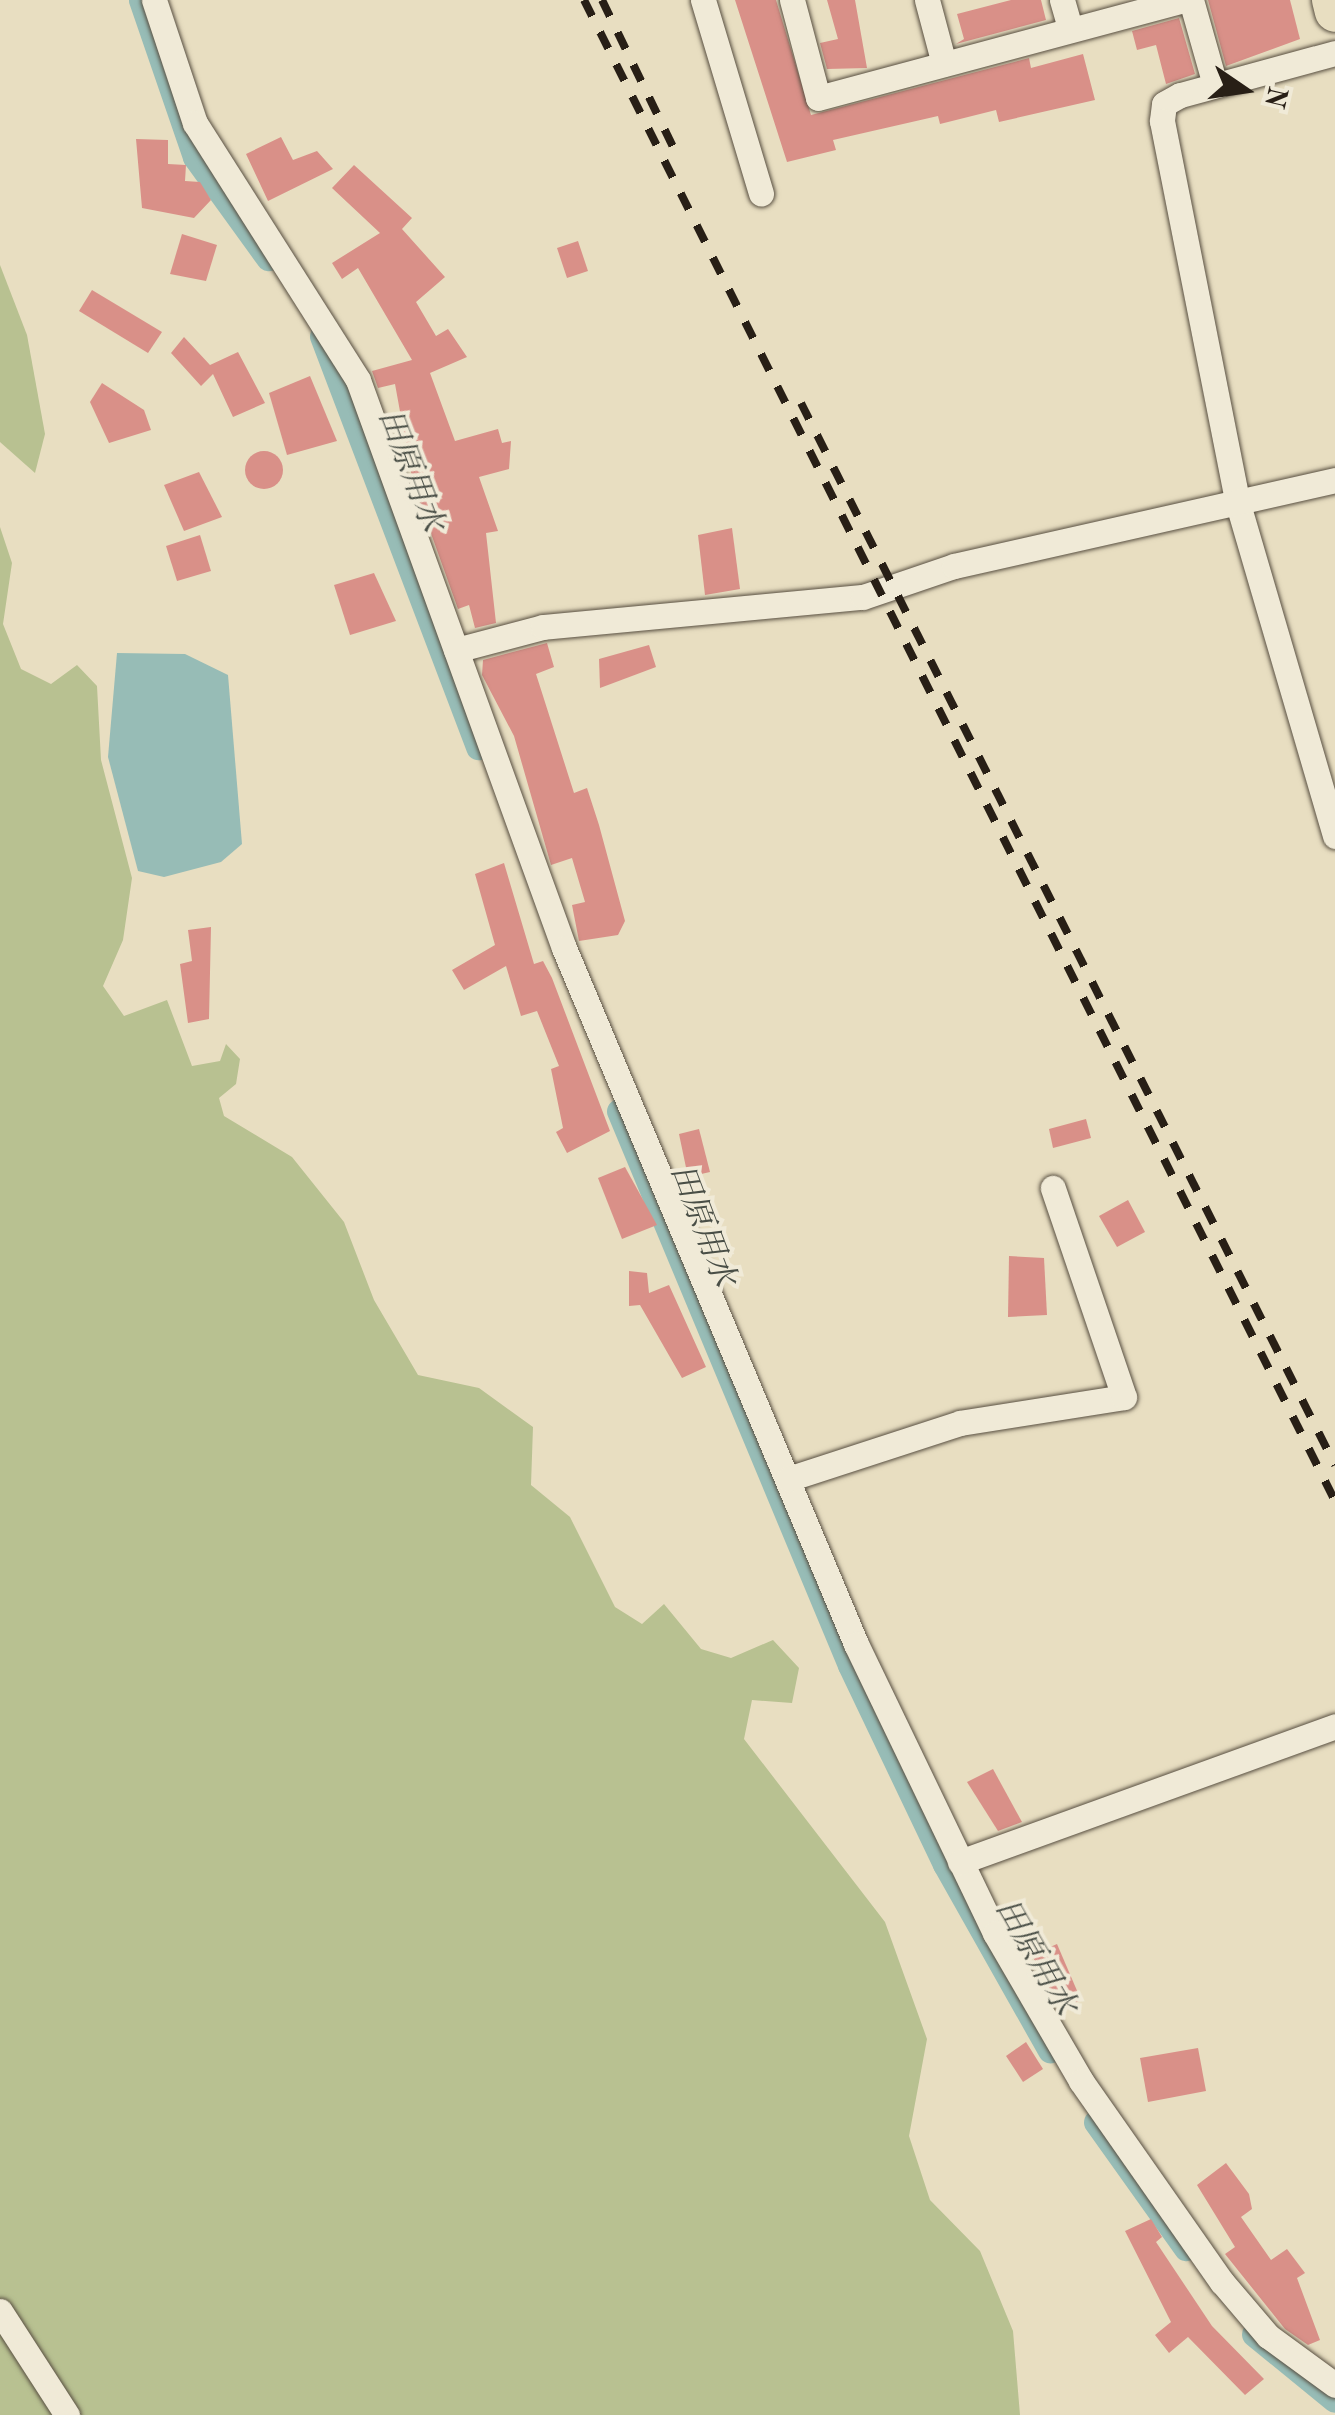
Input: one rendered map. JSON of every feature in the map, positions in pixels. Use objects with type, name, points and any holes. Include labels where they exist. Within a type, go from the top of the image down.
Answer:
[{"type":"main road","points":[[1332,0],[1335,12]]},
{"type":"street","points":[[154,0],[195,123],[358,380],[564,948],[788,1478],[960,1862],[1042,2022],[1163,2200],[1268,2336],[1335,2385]]},
{"type":"street","points":[[703,0],[761,193]]},
{"type":"street","points":[[792,0],[818,98],[1187,0],[1214,86]]},
{"type":"street","points":[[926,0],[944,64]]},
{"type":"street","points":[[1062,0],[1070,28]]},
{"type":"street","points":[[1335,53],[1164,104],[1162,122],[1238,504],[1335,836]]},
{"type":"street","points":[[456,650],[543,627],[863,597],[954,566],[1335,480]]},
{"type":"street","points":[[788,1478],[960,1423],[1124,1397],[1053,1188]]},
{"type":"street","points":[[960,1862],[1335,1726]]},
{"type":"street","points":[[0,2311],[68,2415]]},
{"type":"green space","points":[[0,265],[27,335],[45,434],[35,473],[0,442]]},
{"type":"green space","points":[[0,527],[12,563],[3,624],[21,669],[51,684],[77,665],[97,686],[101,760],[132,878],[123,940],[103,986],[124,1016],[167,1000],[192,1066],[220,1061],[226,1044],[240,1059],[236,1084],[219,1098],[224,1116],[292,1157],[344,1222],[374,1300],[418,1375],[479,1388],[533,1427],[531,1485],[570,1517],[615,1607],[642,1624],[664,1604],[701,1649],[731,1658],[773,1640],[799,1668],[792,1703],[752,1700],[744,1739],[885,1922],[927,2039],[909,2136],[930,2200],[980,2251],[1013,2331],[1020,2415],[0,2415]]},
{"type":"water","points":[[117,653],[185,654],[228,675],[242,844],[221,862],[164,877],[138,871],[108,757]]},
{"type":"building","points":[[735,0],[776,0],[811,115],[1029,58],[1031,68],[1083,54],[1095,100],[999,122],[996,110],[940,124],[938,116],[833,140],[836,150],[787,162]]},
{"type":"building","points":[[827,0],[855,0],[867,68],[827,69],[820,43],[838,39]]},
{"type":"building","points":[[1011,0],[1041,0],[1046,20],[956,44],[964,39],[957,14]]},
{"type":"building","points":[[1208,0],[1290,0],[1300,39],[1226,66]]},
{"type":"building","points":[[1179,18],[1195,74],[1166,84],[1156,45],[1137,50],[1132,31]]},
{"type":"building","points":[[281,137],[293,160],[317,151],[333,169],[268,201],[246,154]]},
{"type":"building","points":[[136,139],[168,140],[168,164],[186,165],[185,181],[200,182],[211,200],[194,218],[142,208]]},
{"type":"building","points":[[354,165],[412,218],[402,229],[445,277],[416,302],[436,336],[448,329],[467,357],[430,373],[455,441],[498,429],[502,443],[511,441],[509,469],[479,477],[498,531],[486,533],[496,623],[475,628],[469,605],[458,609],[413,483],[395,384],[378,388],[372,371],[412,360],[358,268],[342,279],[332,263],[380,233],[332,188]]},
{"type":"building","points":[[182,234],[217,245],[206,281],[170,274]]},
{"type":"building","points":[[578,241],[588,271],[567,278],[557,248]]},
{"type":"building","points":[[92,290],[162,332],[148,353],[79,311]]},
{"type":"building","points":[[184,337],[210,365],[238,352],[265,403],[233,417],[213,374],[201,386],[171,353]]},
{"type":"building","points":[[310,376],[337,441],[287,455],[269,393]]},
{"type":"building","points":[[102,383],[144,410],[151,430],[109,443],[90,402]]},
{"type":"building","points":[[264,451],[278,456],[283,470],[278,484],[264,489],[250,484],[245,470],[250,456]]},
{"type":"building","points":[[199,472],[222,517],[184,531],[164,485]]},
{"type":"building","points":[[732,528],[740,589],[705,595],[698,535]]},
{"type":"building","points":[[200,535],[211,571],[177,581],[166,546]]},
{"type":"building","points":[[374,573],[396,621],[350,635],[334,585]]},
{"type":"building","points":[[547,643],[554,667],[536,674],[574,793],[587,788],[599,825],[625,921],[618,935],[579,941],[572,905],[585,902],[572,858],[551,865],[514,736],[482,675],[483,660]]},
{"type":"building","points":[[649,645],[656,667],[600,688],[599,659]]},
{"type":"building","points":[[504,863],[534,964],[543,961],[552,978],[610,1131],[567,1153],[556,1132],[563,1128],[551,1069],[559,1066],[537,1011],[521,1016],[506,966],[464,990],[452,970],[495,945],[475,874]]},
{"type":"building","points":[[211,927],[209,1019],[188,1023],[180,964],[192,961],[188,930]]},
{"type":"building","points":[[1086,1119],[1091,1138],[1053,1148],[1049,1129]]},
{"type":"building","points":[[699,1129],[710,1172],[688,1177],[679,1134]]},
{"type":"building","points":[[625,1167],[657,1225],[622,1239],[598,1178]]},
{"type":"building","points":[[1128,1200],[1145,1232],[1117,1247],[1099,1216]]},
{"type":"building","points":[[1009,1256],[1044,1258],[1047,1315],[1008,1317]]},
{"type":"building","points":[[629,1271],[647,1273],[649,1293],[669,1285],[706,1367],[682,1378],[640,1305],[629,1306]]},
{"type":"building","points":[[993,1769],[1022,1822],[998,1831],[967,1782]]},
{"type":"building","points":[[1057,1944],[1081,2000],[1059,2010],[1032,1955]]},
{"type":"building","points":[[1026,2042],[1043,2069],[1023,2082],[1006,2056]]},
{"type":"building","points":[[1198,2048],[1206,2091],[1148,2102],[1140,2058]]},
{"type":"building","points":[[1226,2163],[1249,2194],[1252,2209],[1241,2217],[1271,2260],[1287,2249],[1305,2273],[1297,2278],[1320,2340],[1308,2345],[1285,2329],[1225,2254],[1235,2247],[1197,2185]]},
{"type":"building","points":[[1151,2219],[1162,2237],[1156,2242],[1212,2326],[1264,2379],[1245,2395],[1188,2337],[1169,2353],[1155,2335],[1171,2322],[1125,2231]]},
{"type":"waterway","name":"田原用水","points":[[141,0],[195,157],[268,258]]},
{"type":"waterway","name":"田原用水","points":[[322,336],[478,747]]},
{"type":"waterway","points":[[619,1111],[850,1665],[945,1864],[1050,2050]]},
{"type":"waterway","name":"田原用水","points":[[1096,2122],[1186,2248]]},
{"type":"waterway","name":"田原用水","points":[[1254,2334],[1335,2400]]},
{"type":"railway","points":[[584,0],[1335,1501]]},
{"type":"railway","points":[[602,0],[676,153]]},
{"type":"railway","points":[[801,403],[1335,1465]]}]
